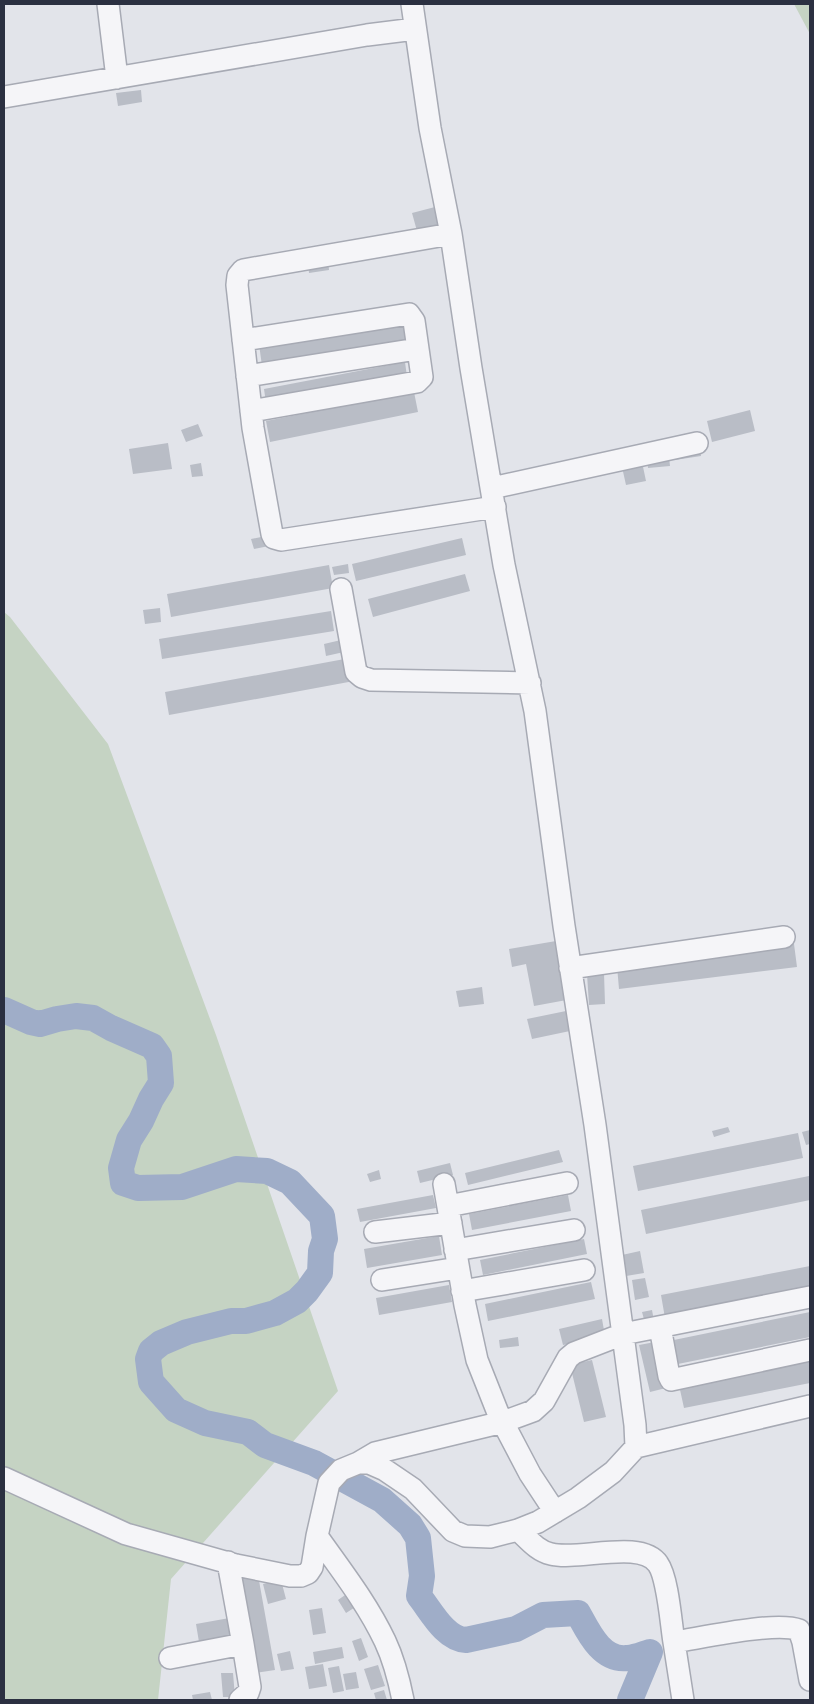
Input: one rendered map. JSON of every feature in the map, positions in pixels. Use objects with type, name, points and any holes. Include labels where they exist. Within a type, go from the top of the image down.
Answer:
[{"type":"street","points":[[108,4],[117,78]]},
{"type":"street","points":[[412,4],[430,128],[451,234],[471,368],[504,564],[535,711],[570,968],[595,1125],[636,1447]]},
{"type":"street","points":[[4,97],[367,35],[415,29]]},
{"type":"street","points":[[451,234],[243,270],[238,276],[237,285],[251,411],[274,538],[281,540],[494,498],[697,443]]},
{"type":"street","points":[[243,340],[409,314],[414,321],[422,377],[417,382],[251,411]]},
{"type":"street","points":[[248,376],[417,348]]},
{"type":"street","points":[[341,589],[356,672],[362,677],[371,680],[530,684]]},
{"type":"street","points":[[570,968],[784,937]]},
{"type":"street","points":[[444,1184],[462,1291],[477,1360],[503,1422],[530,1474],[555,1512]]},
{"type":"street","points":[[375,1232],[567,1184]]},
{"type":"street","points":[[382,1280],[574,1230]]},
{"type":"street","points":[[462,1291],[584,1270]]},
{"type":"street","points":[[4,1478],[126,1534],[228,1562],[290,1576],[301,1576],[308,1574],[312,1567],[317,1536],[343,1472],[375,1453],[503,1422],[533,1411],[544,1401],[564,1364],[574,1353],[623,1334],[810,1297]]},
{"type":"street","points":[[660,1327],[669,1376],[672,1380],[810,1350]]},
{"type":"street","points":[[343,1472],[370,1463],[385,1470],[407,1485],[453,1531],[465,1536],[490,1537],[518,1530],[538,1522],[578,1498],[614,1472],[636,1447],[810,1406]]},
{"type":"street","points":[[518,1530],[538,1548],[552,1554],[582,1555],[627,1552],[644,1553],[652,1557],[659,1565],[664,1583],[683,1700]]},
{"type":"street","points":[[317,1536],[360,1598],[385,1641],[397,1671],[403,1700]]},
{"type":"street","points":[[228,1562],[250,1687],[248,1693],[240,1700]]},
{"type":"street","points":[[674,1642],[790,1626],[799,1630],[804,1642],[810,1680]]},
{"type":"street","points":[[170,1658],[243,1644]]},
{"type":"green space","points":[[794,4],[810,4],[810,34]]},
{"type":"green space","points":[[4,612],[10,617],[108,744],[216,1035],[338,1391],[171,1579],[158,1700],[4,1700]]},
{"type":"building","points":[[141,90],[142,102],[118,106],[116,93]]},
{"type":"building","points":[[435,207],[440,226],[417,231],[412,213]]},
{"type":"building","points":[[328,260],[329,270],[309,273],[308,263]]},
{"type":"building","points":[[406,321],[409,343],[262,366],[259,344]]},
{"type":"building","points":[[405,362],[407,377],[266,403],[264,389]]},
{"type":"building","points":[[414,392],[418,412],[270,442],[266,421]]},
{"type":"building","points":[[750,410],[755,431],[712,442],[707,421]]},
{"type":"building","points":[[198,424],[203,436],[186,442],[181,430]]},
{"type":"building","points":[[168,443],[172,469],[133,474],[129,449]]},
{"type":"building","points":[[700,448],[701,456],[675,460],[674,452]]},
{"type":"building","points":[[669,457],[670,466],[648,468],[647,459]]},
{"type":"building","points":[[642,462],[646,481],[626,485],[622,467]]},
{"type":"building","points":[[201,463],[203,476],[192,477],[190,465]]},
{"type":"building","points":[[266,536],[269,546],[254,549],[251,539]]},
{"type":"building","points":[[462,538],[466,555],[356,581],[352,564]]},
{"type":"building","points":[[348,564],[349,573],[334,575],[332,567]]},
{"type":"building","points":[[329,565],[333,588],[171,617],[167,594]]},
{"type":"building","points":[[465,574],[470,591],[373,617],[368,599]]},
{"type":"building","points":[[160,608],[161,622],[145,624],[143,610]]},
{"type":"building","points":[[331,611],[334,631],[162,659],[159,639]]},
{"type":"building","points":[[341,640],[344,652],[326,656],[324,644]]},
{"type":"building","points":[[350,658],[354,681],[169,715],[165,692]]},
{"type":"building","points":[[562,940],[572,999],[534,1006],[526,964],[512,967],[509,949]]},
{"type":"building","points":[[794,944],[797,967],[619,989],[617,966]]},
{"type":"building","points":[[604,973],[605,1004],[589,1005],[587,974]]},
{"type":"building","points":[[482,987],[484,1004],[459,1007],[456,991]]},
{"type":"building","points":[[566,1011],[570,1031],[532,1039],[527,1019]]},
{"type":"building","points":[[728,1127],[730,1132],[714,1137],[712,1131]]},
{"type":"building","points":[[810,1130],[810,1144],[806,1145],[802,1132]]},
{"type":"building","points":[[798,1133],[803,1158],[638,1191],[633,1166]]},
{"type":"building","points":[[559,1150],[563,1162],[468,1185],[465,1173]]},
{"type":"building","points":[[450,1163],[453,1175],[420,1183],[417,1171]]},
{"type":"building","points":[[379,1170],[381,1179],[370,1182],[367,1174]]},
{"type":"building","points":[[809,1176],[810,1200],[646,1234],[641,1210]]},
{"type":"building","points":[[433,1195],[436,1208],[360,1222],[357,1209]]},
{"type":"building","points":[[568,1195],[571,1211],[472,1230],[469,1214]]},
{"type":"building","points":[[439,1236],[442,1255],[367,1268],[364,1249]]},
{"type":"building","points":[[584,1239],[587,1254],[483,1275],[480,1260]]},
{"type":"building","points":[[640,1251],[644,1273],[626,1276],[622,1255]]},
{"type":"building","points":[[810,1266],[810,1289],[665,1318],[661,1295]]},
{"type":"building","points":[[645,1278],[649,1297],[635,1300],[632,1280]]},
{"type":"building","points":[[591,1282],[595,1299],[488,1321],[485,1304]]},
{"type":"building","points":[[449,1285],[452,1302],[379,1315],[376,1298]]},
{"type":"building","points":[[652,1310],[654,1321],[645,1323],[642,1312]]},
{"type":"building","points":[[810,1312],[810,1337],[673,1365],[669,1341]]},
{"type":"building","points":[[602,1319],[605,1336],[563,1345],[559,1329]]},
{"type":"building","points":[[518,1337],[519,1346],[500,1348],[499,1340]]},
{"type":"building","points":[[655,1342],[666,1388],[650,1392],[639,1345]]},
{"type":"building","points":[[592,1360],[606,1417],[584,1422],[570,1365]]},
{"type":"building","points":[[810,1360],[810,1383],[684,1408],[679,1385]]},
{"type":"building","points":[[258,1575],[275,1670],[255,1673],[239,1578]]},
{"type":"building","points":[[281,1580],[286,1599],[268,1604],[263,1584]]},
{"type":"building","points":[[348,1593],[357,1606],[346,1613],[338,1600]]},
{"type":"building","points":[[322,1608],[326,1633],[313,1635],[309,1610]]},
{"type":"building","points":[[235,1617],[238,1635],[199,1642],[196,1624]]},
{"type":"building","points":[[361,1638],[368,1657],[359,1661],[352,1641]]},
{"type":"building","points":[[342,1647],[344,1658],[315,1664],[313,1652]]},
{"type":"building","points":[[290,1651],[294,1669],[281,1671],[277,1654]]},
{"type":"building","points":[[323,1664],[327,1686],[309,1689],[305,1667]]},
{"type":"building","points":[[378,1665],[385,1686],[371,1690],[364,1669]]},
{"type":"building","points":[[339,1666],[344,1691],[333,1693],[328,1668]]},
{"type":"building","points":[[356,1672],[359,1688],[346,1690],[343,1674]]},
{"type":"building","points":[[221,1673],[233,1673],[235,1697],[223,1697]]},
{"type":"building","points":[[384,1690],[387,1700],[376,1700],[374,1693]]},
{"type":"building","points":[[210,1692],[212,1700],[193,1700],[192,1695]]},
{"type":"waterway","points":[[4,1010],[40,1024],[76,1016],[93,1018],[152,1046],[159,1056],[161,1083],[129,1140],[121,1168],[123,1183],[138,1188],[182,1187],[236,1169],[267,1171],[290,1182],[322,1216],[325,1239],[321,1251],[320,1273],[297,1301],[275,1313],[246,1321],[231,1321],[187,1332],[161,1343],[151,1351],[148,1359],[151,1382],[176,1410],[205,1423],[248,1432],[265,1445],[314,1463],[382,1500],[410,1525],[418,1538],[422,1576],[419,1596],[439,1623],[451,1635],[466,1640],[516,1629],[543,1615],[578,1613],[596,1643],[610,1655],[618,1658],[630,1658],[650,1652],[630,1700]]}]
